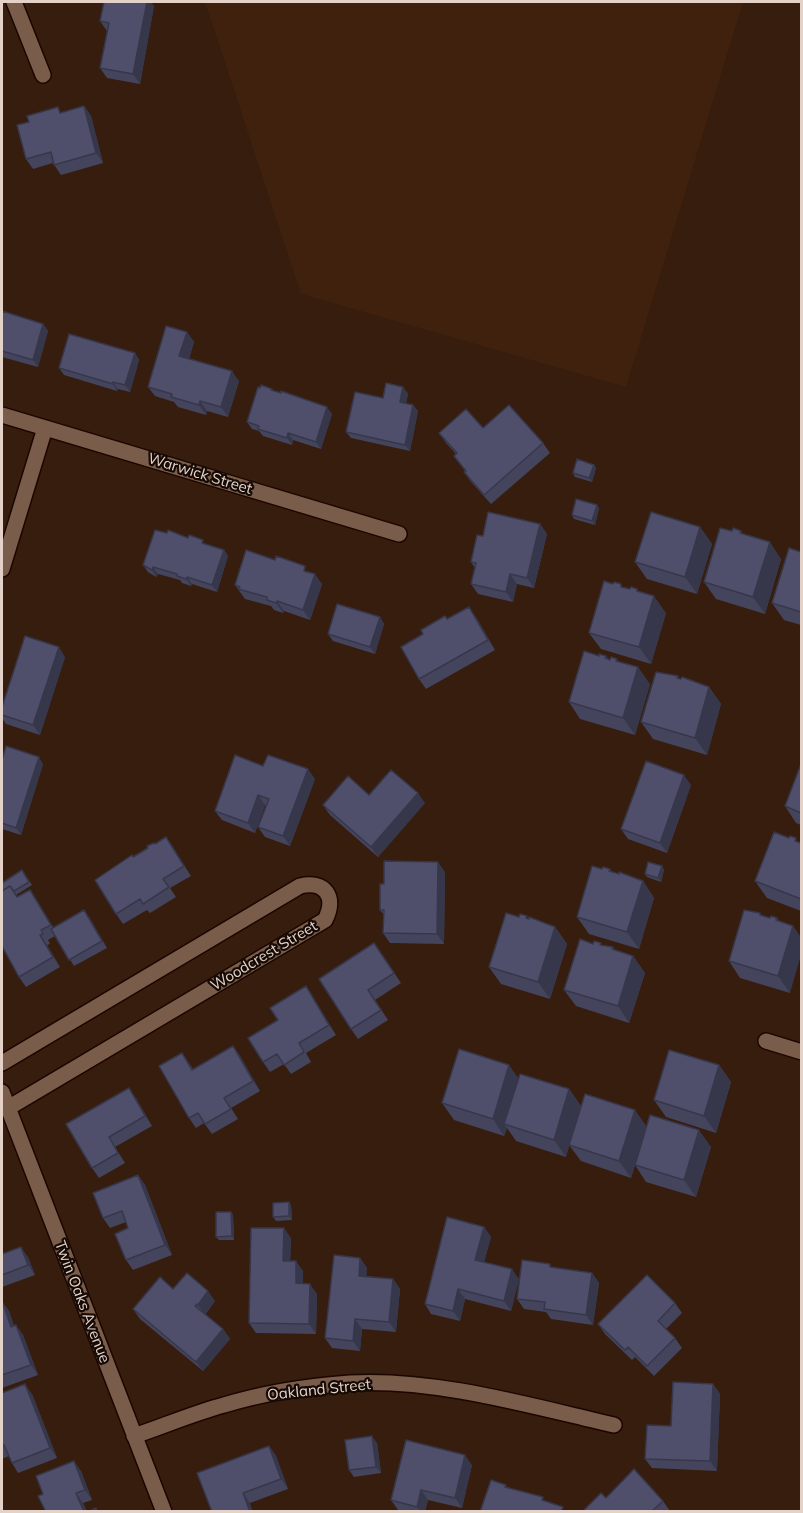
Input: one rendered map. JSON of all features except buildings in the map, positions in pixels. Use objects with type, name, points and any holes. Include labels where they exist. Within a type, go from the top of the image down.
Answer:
[{"type":"street","points":[[14,2],[43,75]]},
{"type":"street","name":"Warwick Street","points":[[2,415],[399,534]]},
{"type":"street","points":[[2,569],[45,428]]},
{"type":"street","name":"Woodcrest Street","points":[[2,1064],[300,886],[311,884],[323,888],[330,897],[331,909],[325,920],[8,1108]]},
{"type":"street","points":[[766,1041],[801,1052]]},
{"type":"street","name":"Twin Oaks Avenue","points":[[2,1092],[164,1512]]},
{"type":"street","name":"Oakland Street","points":[[134,1436],[225,1404],[279,1392],[350,1383],[391,1383],[455,1391],[517,1402],[614,1425]]},
{"type":"shaded area","points":[[205,2],[743,2],[626,387],[301,294]]}]
